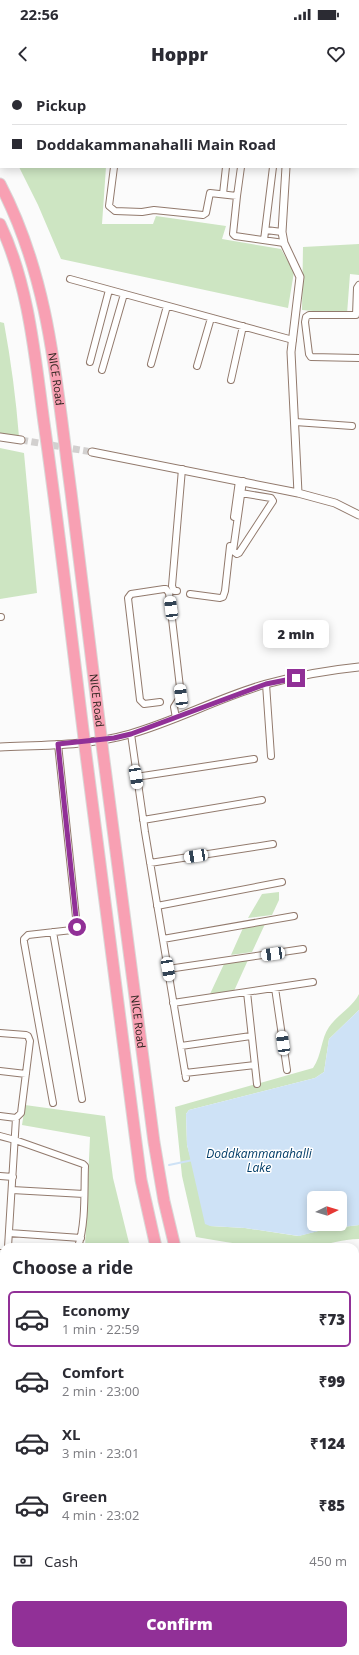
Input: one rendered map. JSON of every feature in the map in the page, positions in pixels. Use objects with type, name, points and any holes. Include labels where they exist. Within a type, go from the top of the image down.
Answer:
[{"type":"highway","name":"NICE Road","points":[[0,184],[28,246],[43,299],[49,333],[64,435],[155,1148],[164,1201],[174,1243]]},
{"type":"highway","name":"NICE Road","points":[[0,224],[19,278],[27,308],[34,348],[141,1180],[155,1243]]},
{"type":"street","points":[[114,168],[109,206],[115,211],[142,212],[154,210],[203,215],[206,212],[210,193],[237,196]]},
{"type":"street","points":[[223,194],[226,168]]},
{"type":"street","points":[[241,168],[233,234],[238,237],[284,243]]},
{"type":"street","points":[[264,240],[273,168]]},
{"type":"street","points":[[286,168],[282,232],[284,243],[300,277],[291,364],[298,492]]},
{"type":"street","points":[[266,230],[282,232]]},
{"type":"street","points":[[70,279],[293,340]]},
{"type":"street","points":[[296,319],[305,320],[311,315],[357,316],[357,288],[359,285]]},
{"type":"street","points":[[90,362],[109,290]]},
{"type":"street","points":[[102,370],[124,294]]},
{"type":"street","points":[[150,364],[167,306]]},
{"type":"street","points":[[197,366],[210,318]]},
{"type":"street","points":[[305,320],[309,354],[311,357],[359,358]]},
{"type":"street","points":[[231,380],[243,326]]},
{"type":"street","points":[[295,422],[352,426]]},
{"type":"street","points":[[0,437],[21,440]]},
{"type":"street","points":[[92,452],[298,492],[335,503],[359,515]]},
{"type":"street","points":[[176,591],[174,591],[172,586],[182,470]]},
{"type":"street","points":[[241,481],[234,551],[237,554],[273,501],[271,498],[241,493]]},
{"type":"street","points":[[190,594],[220,598],[224,594],[241,481]]},
{"type":"street","points":[[160,702],[144,704],[140,700],[128,598],[131,594],[166,589],[169,593],[181,696],[174,707],[176,718]]},
{"type":"street","points":[[0,747],[58,744],[114,738],[131,734],[266,684],[341,669],[359,667]]},
{"type":"street","points":[[266,684],[271,756]]},
{"type":"street","points":[[131,734],[136,777],[186,1075],[255,1065]]},
{"type":"street","points":[[53,1103],[24,939],[28,935],[75,929],[77,924],[58,744]]},
{"type":"street","points":[[136,777],[254,759]]},
{"type":"street","points":[[143,820],[262,800]]},
{"type":"street","points":[[150,863],[273,844]]},
{"type":"street","points":[[157,906],[282,882]]},
{"type":"street","points":[[163,939],[294,916]]},
{"type":"street","points":[[53,932],[82,1099]]},
{"type":"street","points":[[168,969],[303,949]]},
{"type":"street","points":[[173,1003],[313,982]]},
{"type":"street","points":[[275,988],[287,1070]]},
{"type":"street","points":[[247,992],[257,1084]]},
{"type":"street","points":[[0,1032],[26,1035],[30,1038],[20,1113],[16,1118],[8,1243]]},
{"type":"street","points":[[181,1046],[251,1036]]},
{"type":"street","points":[[0,1071],[26,1074]]},
{"type":"street","points":[[0,1116],[16,1118]]},
{"type":"street","points":[[0,1136],[81,1162],[85,1166],[81,1238],[79,1243]]},
{"type":"street","points":[[0,1176],[13,1177]]},
{"type":"street","points":[[12,1190],[84,1194]]},
{"type":"street","points":[[9,1233],[81,1238]]},
{"type":"green space","points":[[20,168],[106,168],[102,224],[153,224],[156,216],[226,226],[222,239],[281,249],[294,272],[288,308],[61,259],[38,205]]},
{"type":"green space","points":[[359,244],[359,275],[350,274],[347,314],[302,310],[303,247]]},
{"type":"green space","points":[[0,322],[4,323],[7,337],[19,437],[0,435]]},
{"type":"green space","points":[[0,448],[24,453],[37,593],[0,599]]},
{"type":"green space","points":[[279,892],[279,900],[272,915],[248,918],[262,894]]},
{"type":"green space","points":[[265,924],[252,952],[231,955],[243,928]]},
{"type":"green space","points":[[248,960],[234,991],[210,994],[224,964]]},
{"type":"green space","points":[[359,994],[359,1010],[329,1039],[324,1072],[315,1078],[189,1110],[186,1114],[187,1145],[210,1226],[245,1228],[298,1236],[318,1231],[347,1231],[347,1226],[359,1225],[359,1239],[332,1243],[231,1243],[196,1237],[182,1176],[175,1107],[313,1068],[318,1058],[326,1031],[336,1018],[353,1003]]},
{"type":"green space","points":[[25,1105],[105,1116],[113,1178],[129,1243],[85,1243],[90,1137],[22,1125]]},
{"type":"water","name":"Doddkammanahalli Lake","points":[[359,1010],[359,1225],[347,1226],[347,1191],[307,1191],[307,1231],[318,1231],[299,1236],[245,1228],[210,1226],[205,1224],[187,1145],[186,1114],[189,1110],[315,1078],[324,1072],[329,1039]]},
{"type":"waterway","points":[[169,1165],[193,1160]]},
{"type":"tunnel","points":[[21,440],[92,452]]},
{"type":"route","points":[[77,927],[58,744],[114,738],[131,734],[266,684],[296,678]]}]
